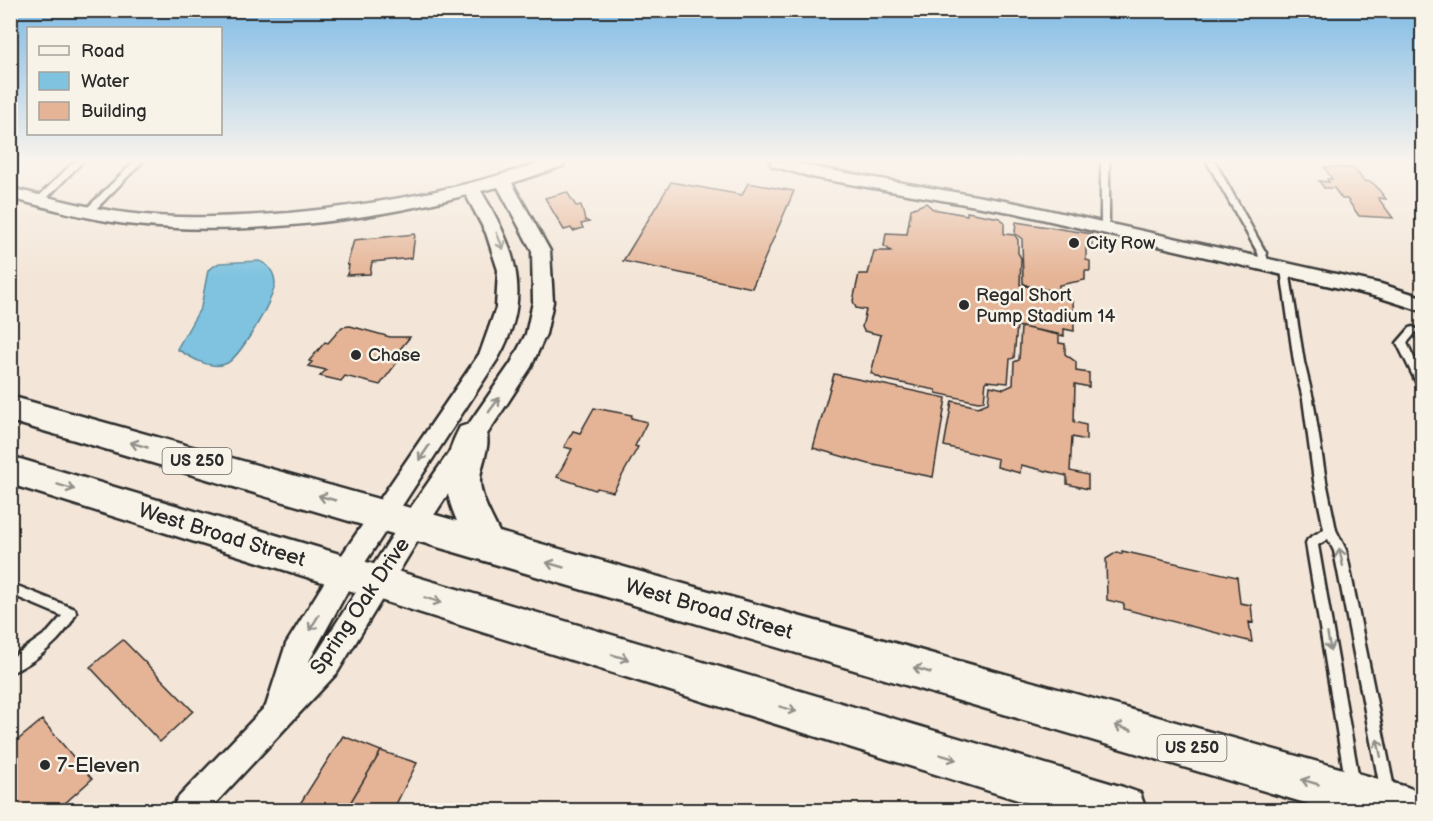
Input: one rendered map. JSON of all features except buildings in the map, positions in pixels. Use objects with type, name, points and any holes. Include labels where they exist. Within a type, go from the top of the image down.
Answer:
[{"type":"main road","name":"West Broad Street","points":[[10,408],[1384,804]]},
{"type":"main road","points":[[472,436],[462,480],[467,502],[486,544]]},
{"type":"main road","name":"West Broad Street","points":[[10,470],[1121,810]]},
{"type":"street","points":[[41,200],[88,212],[142,221],[250,222],[332,215],[423,200]]},
{"type":"street","points":[[399,519],[490,355],[503,325],[510,290],[505,255],[494,227],[478,200]]},
{"type":"street","points":[[399,519],[472,436],[520,367],[536,334],[543,302],[541,251],[513,200]]},
{"type":"street","points":[[972,200],[1016,208],[1381,291],[1422,304]]},
{"type":"street","points":[[1381,291],[1422,290]]},
{"type":"street","name":"Spring Oak Drive","points":[[361,578],[399,519]]},
{"type":"street","name":"Spring Oak Drive","points":[[189,810],[327,663],[361,578],[399,519]]},
{"type":"lane","points":[[88,212],[100,200]]},
{"type":"lane","points":[[1105,200],[1105,229]]},
{"type":"lane","points":[[1232,200],[1262,253],[1265,266]]},
{"type":"lane","points":[[1285,270],[1330,531],[1340,550],[1384,804]]},
{"type":"lane","points":[[1413,330],[1402,343],[1422,384]]},
{"type":"lane","points":[[1330,531],[1312,543],[1384,804]]},
{"type":"lane","points":[[10,588],[70,613],[67,622],[56,633],[10,667]]},
{"type":"water","points":[[259,261],[268,266],[272,272],[275,282],[274,289],[256,327],[231,360],[225,364],[213,365],[200,362],[177,349],[201,307],[208,270],[219,263]]},
{"type":"place","name":"City Row","points":[[1074,243]]},
{"type":"place","name":"Regal Short Pump Stadium 14","points":[[964,305]]},
{"type":"place","name":"Chase","points":[[356,355]]},
{"type":"place","name":"7-Eleven","points":[[45,765]]}]
